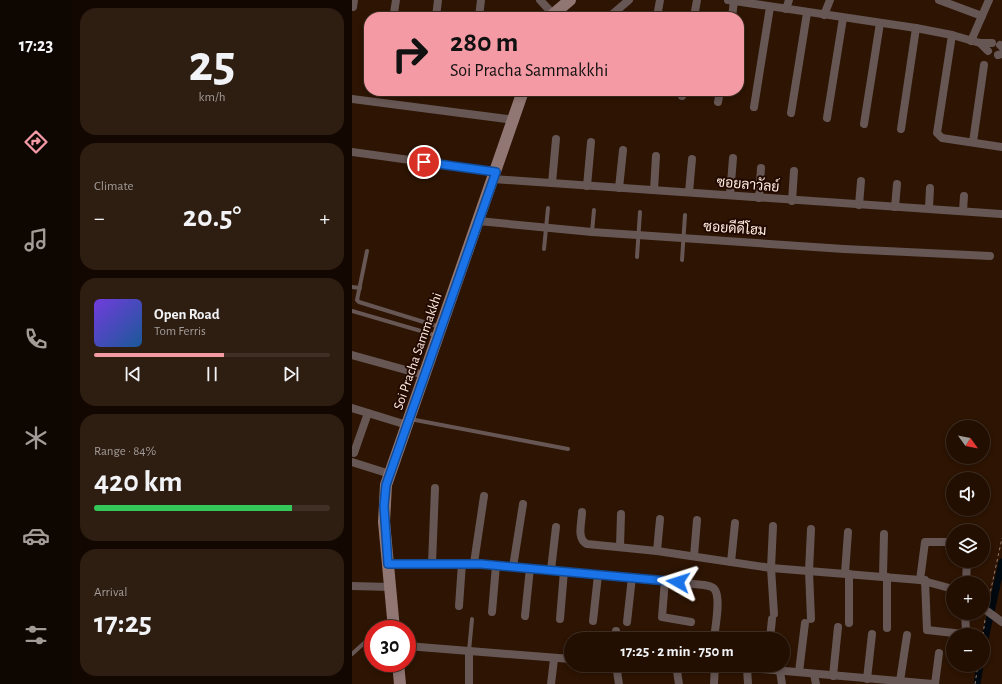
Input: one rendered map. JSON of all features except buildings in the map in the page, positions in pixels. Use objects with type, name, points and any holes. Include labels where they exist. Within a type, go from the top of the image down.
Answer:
[{"type":"street","points":[[394,12],[396,0]]},
{"type":"street","points":[[437,12],[438,0]]},
{"type":"street","points":[[480,12],[481,0]]},
{"type":"street","points":[[540,0],[548,12]]},
{"type":"street","points":[[556,12],[570,0]]},
{"type":"street","points":[[615,12],[629,0]]},
{"type":"street","points":[[658,12],[660,0]]},
{"type":"street","points":[[695,12],[697,0]]},
{"type":"street","points":[[732,12],[731,0],[807,13],[916,28],[952,35],[999,49]]},
{"type":"street","points":[[786,9],[789,0]]},
{"type":"street","points":[[824,15],[830,0]]},
{"type":"street","points":[[939,0],[948,2],[982,16]]},
{"type":"street","points":[[971,41],[989,0]]},
{"type":"street","points":[[620,12],[621,7]]},
{"type":"street","points":[[754,107],[770,7]]},
{"type":"street","points":[[791,113],[807,13]]},
{"type":"street","points":[[827,118],[844,18]]},
{"type":"street","points":[[864,124],[880,23]]},
{"type":"street","points":[[901,129],[916,28]]},
{"type":"street","points":[[952,35],[937,133],[942,138],[1002,147]]},
{"type":"street","points":[[980,43],[988,51]]},
{"type":"street","points":[[973,142],[984,65]]},
{"type":"street","name":"Soi Pracha Sammakkhi","points":[[393,620],[384,506],[386,485],[521,96]]},
{"type":"street","points":[[718,102],[719,96]]},
{"type":"street","points":[[352,99],[514,120]]},
{"type":"street","points":[[552,183],[556,139]]},
{"type":"street","points":[[587,186],[591,142]]},
{"type":"street","points":[[619,188],[623,150]]},
{"type":"street","name":"ซอยลาวัลย์","points":[[352,152],[552,183],[730,195],[792,201],[929,208],[1001,214]]},
{"type":"street","points":[[654,190],[656,156]]},
{"type":"street","points":[[689,192],[692,158]]},
{"type":"street","points":[[730,195],[733,158]]},
{"type":"street","points":[[759,198],[761,168]]},
{"type":"street","points":[[792,201],[794,171]]},
{"type":"street","points":[[859,205],[860,181]]},
{"type":"street","points":[[895,207],[897,184]]},
{"type":"street","points":[[929,208],[930,188]]},
{"type":"street","points":[[963,211],[964,196]]},
{"type":"street","name":"ซอยดีดีโฮม","points":[[478,221],[592,232],[990,256]]},
{"type":"street","points":[[352,355],[424,375]]},
{"type":"street","points":[[352,408],[408,422]]},
{"type":"street","points":[[354,453],[368,413]]},
{"type":"street","points":[[352,462],[390,474]]},
{"type":"street","points":[[432,564],[435,488]]},
{"type":"street","points":[[474,563],[484,496]]},
{"type":"street","points":[[513,567],[523,504]]},
{"type":"street","points":[[582,512],[580,537],[586,544],[656,551],[771,568],[923,580],[946,587]]},
{"type":"street","points":[[620,547],[621,514]]},
{"type":"street","points":[[656,551],[660,519]]},
{"type":"street","points":[[694,556],[697,520]]},
{"type":"street","points":[[731,562],[735,523]]},
{"type":"street","points":[[771,632],[773,617],[771,568],[773,526]]},
{"type":"street","points":[[551,570],[556,527]]},
{"type":"street","points":[[799,672],[808,621],[811,529]]},
{"type":"street","points":[[848,532],[847,573],[849,623]]},
{"type":"street","points":[[884,534],[887,628]]},
{"type":"street","points":[[946,542],[925,542],[923,580],[927,630],[963,634],[966,631],[965,620]]},
{"type":"street","points":[[459,606],[462,563]]},
{"type":"street","points":[[388,564],[474,563],[704,584],[712,587],[716,591],[718,604],[715,632]]},
{"type":"street","points":[[492,612],[496,565]]},
{"type":"street","points":[[525,616],[530,568]]},
{"type":"street","points":[[560,619],[564,571]]},
{"type":"street","points":[[593,621],[598,574]]},
{"type":"street","points":[[627,622],[632,577]]},
{"type":"street","points":[[665,580],[662,617],[690,622]]},
{"type":"street","points":[[352,586],[391,587]]},
{"type":"street","points":[[990,610],[1002,622]]},
{"type":"street","points":[[833,676],[838,627]]},
{"type":"street","points":[[867,678],[872,634]]},
{"type":"street","points":[[900,681],[907,635]]},
{"type":"street","points":[[416,647],[564,659]]},
{"type":"street","points":[[468,684],[469,651]]},
{"type":"street","points":[[790,672],[833,676],[850,681],[867,678],[883,682],[900,681],[934,684],[939,652]]},
{"type":"street","points":[[551,684],[554,659]]},
{"type":"street","points":[[399,672],[400,684]]},
{"type":"street","points":[[617,672],[619,684]]},
{"type":"street","points":[[677,672],[679,684]]},
{"type":"street","points":[[714,684],[715,672]]},
{"type":"street","points":[[747,672],[748,684]]},
{"type":"street","points":[[780,672],[782,684]]},
{"type":"street","points":[[814,674],[816,684]]},
{"type":"lane","points":[[544,249],[548,208]]},
{"type":"lane","points":[[592,232],[594,210]]},
{"type":"lane","points":[[637,257],[640,212]]},
{"type":"lane","points":[[682,260],[686,215]]},
{"type":"lane","points":[[367,251],[358,300],[361,303],[439,332]]},
{"type":"lane","points":[[352,287],[360,288]]},
{"type":"lane","points":[[352,312],[439,332]]},
{"type":"lane","points":[[408,422],[568,449]]},
{"type":"lane","points":[[469,651],[472,619]]},
{"type":"lane","points":[[352,654],[364,644]]},
{"type":"path","points":[[990,589],[1002,538]]},
{"type":"path","points":[[975,684],[977,672]]},
{"type":"waterway","points":[[987,628],[1002,562]]},
{"type":"waterway","points":[[977,684],[979,672]]},
{"type":"route","points":[[424,162],[496,172],[386,485],[384,522],[388,564],[481,564],[678,582]]}]
